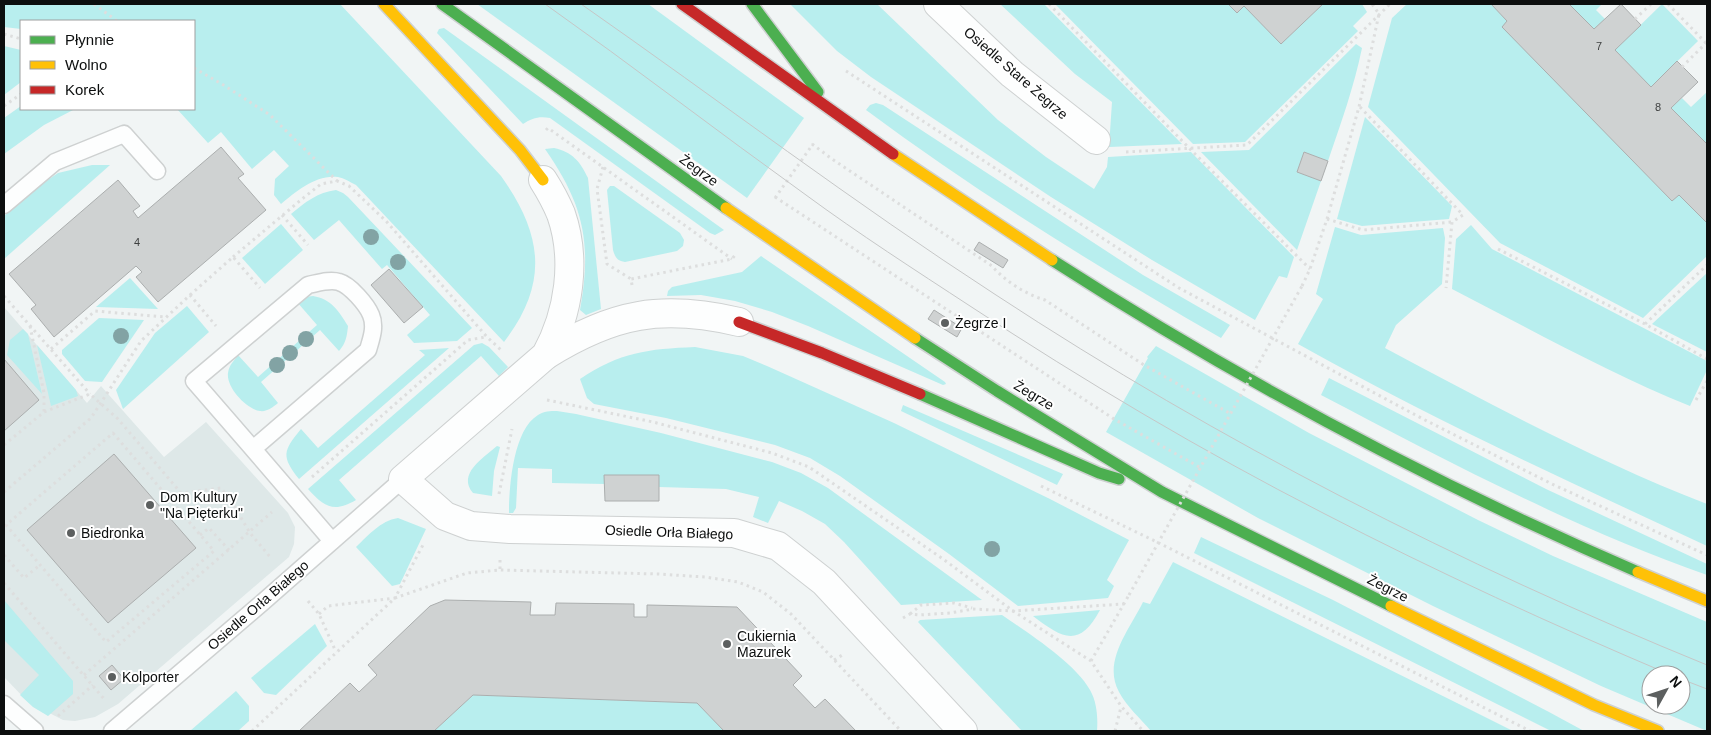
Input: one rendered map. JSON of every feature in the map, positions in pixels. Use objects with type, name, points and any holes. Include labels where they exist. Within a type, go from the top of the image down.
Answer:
[{"type":"street","points":[[384,4],[526,157],[544,180]]},
{"type":"street","name":"Żegrze","points":[[442,4],[738,216],[896,326],[997,391],[1162,492],[1410,616],[1594,705],[1658,731]]},
{"type":"street","points":[[682,4],[905,163],[1133,311],[1261,385],[1392,455],[1534,526],[1707,601]]},
{"type":"street","points":[[752,4],[834,114]]},
{"type":"street","name":"Osiedle Stare Żegrze","points":[[938,4],[1012,74],[1096,140]]},
{"type":"street","name":"Osiedle Orła Białego","points":[[544,180],[561,214],[569,252],[570,272],[568,291],[559,329],[546,355],[402,479],[445,516],[471,526],[734,533],[778,546],[824,582],[963,731]]},
{"type":"street","points":[[546,355],[600,326],[636,315],[674,312],[689,313],[739,322],[830,357],[1099,473],[1162,492]]},
{"type":"street","points":[[1692,595],[1707,597]]},
{"type":"street","points":[[1594,705],[1633,731]]},
{"type":"lane","points":[[4,205],[55,162],[124,134],[157,171]]},
{"type":"lane","points":[[252,449],[368,350],[373,334],[371,316],[356,294],[340,282],[327,281],[308,285],[194,381],[291,495],[332,541]]},
{"type":"lane","name":"Osiedle Orła Białego","points":[[112,731],[402,479]]},
{"type":"lane","points":[[4,704],[35,731]]},
{"type":"path","points":[[94,4],[116,20]]},
{"type":"path","points":[[1049,4],[1310,269]]},
{"type":"path","points":[[1091,661],[1201,468],[1310,269],[1327,219],[1359,106],[1379,14],[1372,4]]},
{"type":"path","points":[[1096,140],[1108,152],[1247,145],[1390,4]]},
{"type":"path","points":[[1635,19],[1651,4]]},
{"type":"path","points":[[1668,4],[1707,44],[1682,67]]},
{"type":"path","points":[[4,34],[20,39]]},
{"type":"path","points":[[842,68],[1179,288],[1423,419],[1560,488],[1707,555]]},
{"type":"path","points":[[195,69],[270,115],[337,182]]},
{"type":"path","points":[[4,106],[20,95]]},
{"type":"path","points":[[1327,219],[1363,230],[1452,222],[1463,214],[1359,106]]},
{"type":"path","points":[[548,128],[732,259]]},
{"type":"path","points":[[812,144],[992,266],[1000,275],[1033,296],[1044,300],[1144,365],[1231,414]]},
{"type":"path","points":[[603,167],[597,189],[607,264],[631,280]]},
{"type":"path","points":[[4,492],[91,418],[141,341],[165,317],[282,215],[321,184],[337,182],[349,186],[386,222],[487,337],[524,375]]},
{"type":"path","points":[[775,198],[1114,419],[1201,468]]},
{"type":"path","points":[[282,215],[308,245]]},
{"type":"path","points":[[1446,288],[1452,222]]},
{"type":"path","points":[[1498,249],[1645,324],[1707,359]]},
{"type":"path","points":[[233,257],[260,288]]},
{"type":"path","points":[[1645,324],[1707,265]]},
{"type":"path","points":[[4,296],[90,394],[118,419],[181,493],[221,488],[230,499],[250,533]]},
{"type":"path","points":[[190,296],[216,326]]},
{"type":"path","points":[[51,349],[95,311],[165,317]]},
{"type":"path","points":[[30,326],[44,393],[44,412]]},
{"type":"path","points":[[84,675],[250,533],[468,340],[487,337]]},
{"type":"path","points":[[1696,400],[1707,381]]},
{"type":"path","points":[[4,445],[44,412],[90,394]]},
{"type":"path","points":[[546,400],[653,422],[772,453],[809,467],[943,559],[1013,611],[1091,661],[1121,706],[1144,731]]},
{"type":"path","points":[[500,570],[499,497],[512,429],[518,423]]},
{"type":"path","points":[[114,433],[214,551],[106,642],[40,565],[6,525],[114,433]]},
{"type":"path","points":[[1035,483],[1530,731]]},
{"type":"path","points":[[200,535],[209,528],[229,550]]},
{"type":"path","points":[[4,556],[24,578],[40,565]]},
{"type":"path","points":[[336,652],[319,614],[328,606],[395,598],[467,573],[500,570],[705,577],[738,582],[763,592],[791,614],[901,731]]},
{"type":"path","points":[[4,583],[107,703]]},
{"type":"path","points":[[252,731],[395,598]]},
{"type":"path","points":[[910,614],[921,605],[954,603],[973,609]]},
{"type":"path","points":[[919,615],[973,609],[1013,611],[1124,604]]},
{"type":"path","points":[[55,718],[93,685]]},
{"type":"path","points":[[1114,731],[1121,706]]},
{"type":"shaded area","points":[[4,4],[340,4],[501,176],[515,198],[526,219],[535,259],[534,279],[519,320],[504,342],[356,185],[338,177],[322,178],[307,184],[281,204],[274,195],[275,179],[289,166],[274,150],[252,169],[221,132],[208,143],[178,110],[195,110],[195,20],[20,20],[20,29],[4,27]]},
{"type":"shaded area","points":[[477,4],[648,4],[804,118],[747,198]]},
{"type":"shaded area","points":[[790,4],[877,4],[998,120],[1046,157],[1094,189],[1107,167],[1108,157],[1191,152],[1294,257],[1287,278],[1279,276],[1255,320],[1152,260],[1051,197],[871,77],[837,51]]},
{"type":"shaded area","points":[[1000,4],[1044,4],[1182,144],[1109,147],[1112,102],[1075,74]]},
{"type":"shaded area","points":[[1055,4],[1228,4],[1237,13],[1244,6],[1281,44],[1323,4],[1362,4],[1367,12],[1353,26],[1358,31],[1245,142],[1193,144]]},
{"type":"shaded area","points":[[1407,4],[1491,4],[1507,21],[1503,27],[1672,201],[1679,195],[1707,223],[1707,256],[1643,318],[1500,243],[1368,107],[1392,18]]},
{"type":"shaded area","points":[[1569,4],[1602,4],[1596,10],[1605,19],[1594,29]]},
{"type":"shaded area","points":[[1662,4],[1698,41],[1651,87],[1615,50]]},
{"type":"shaded area","points":[[444,28],[724,230],[715,235],[710,233],[550,118],[536,118],[523,124],[437,33],[439,29]]},
{"type":"shaded area","points":[[1356,44],[1362,48],[1359,62],[1328,161],[1304,152],[1297,172],[1321,181],[1297,250],[1201,152],[1249,150]]},
{"type":"shaded area","points":[[4,46],[20,50],[20,83],[4,95]]},
{"type":"shaded area","points":[[1707,92],[1707,144],[1671,108],[1682,98],[1691,107]]},
{"type":"shaded area","points":[[876,103],[883,105],[1143,275],[1230,325],[1221,338],[1130,285],[1040,229],[952,171],[866,110],[870,105]]},
{"type":"shaded area","points":[[20,107],[20,110],[73,110],[44,125],[4,154],[4,118]]},
{"type":"shaded area","points":[[1365,117],[1452,206],[1449,219],[1362,226],[1337,219]]},
{"type":"shaded area","points":[[554,148],[566,152],[575,158],[588,178],[601,309],[586,315],[580,310],[585,264],[582,225],[569,188],[545,149]]},
{"type":"shaded area","points":[[92,165],[110,165],[4,259],[4,216],[36,188],[58,173]]},
{"type":"shaded area","points":[[610,186],[614,186],[680,233],[684,240],[683,246],[677,251],[625,262],[618,260],[613,250],[607,190]]},
{"type":"shaded area","points":[[336,190],[348,197],[472,328],[457,341],[414,343],[407,335],[430,315],[387,265],[382,269],[339,220],[314,240],[291,214],[317,196]]},
{"type":"shaded area","points":[[281,224],[303,250],[265,284],[242,258]]},
{"type":"shaded area","points":[[1471,225],[1492,249],[1707,361],[1707,370],[1690,406],[1599,365],[1452,289],[1456,239]]},
{"type":"shaded area","points":[[1335,227],[1361,235],[1443,228],[1445,238],[1442,284],[1396,325],[1385,348],[1584,451],[1707,504],[1707,546],[1450,424],[1298,344],[1323,299],[1316,294]]},
{"type":"shaded area","points":[[761,256],[946,384],[943,385],[772,312],[735,301],[701,295],[667,296],[668,291],[672,287],[742,272]]},
{"type":"shaded area","points":[[1707,273],[1707,352],[1652,324]]},
{"type":"shaded area","points":[[130,278],[158,309],[96,307]]},
{"type":"shaded area","points":[[313,296],[330,303],[345,321],[348,326],[347,336],[343,345],[339,351],[320,330],[261,382],[278,403],[265,411],[249,406],[243,402],[230,385],[228,373],[231,365],[238,355],[258,377],[317,325],[297,302],[305,297]]},
{"type":"shaded area","points":[[187,306],[209,332],[123,409],[116,390],[155,333]]},
{"type":"shaded area","points":[[4,307],[87,403],[101,386],[164,457],[206,422],[288,513],[295,527],[294,544],[289,557],[118,704],[95,717],[75,721],[63,720],[28,702],[4,677]]},
{"type":"shaded area","points":[[99,318],[144,320],[102,382],[85,381],[62,354],[62,350]]},
{"type":"shaded area","points":[[23,329],[28,334],[42,394],[7,355],[10,340]]},
{"type":"shaded area","points":[[482,343],[489,347],[508,367],[499,376],[481,356],[339,480],[356,500],[341,506],[330,506],[324,504],[308,489],[474,345]]},
{"type":"shaded area","points":[[37,345],[76,390],[78,396],[51,406]]},
{"type":"shaded area","points":[[1156,346],[1309,433],[1478,520],[1553,556],[1707,622],[1707,731],[1669,715],[1691,715],[1691,665],[1641,665],[1641,703],[1601,686],[1433,606],[1258,518],[1106,432]]},
{"type":"shaded area","points":[[695,347],[743,356],[767,366],[894,423],[1129,540],[1107,580],[1114,586],[1108,598],[1018,606],[840,476],[810,458],[775,445],[666,418],[594,404],[587,398],[580,379],[608,363],[649,351]]},
{"type":"shaded area","points":[[449,348],[299,479],[289,465],[286,454],[301,429],[318,448],[425,355],[419,350]]},
{"type":"shaded area","points":[[1329,378],[1546,489],[1707,564],[1707,575],[1559,515],[1463,469],[1368,420],[1321,395]]},
{"type":"shaded area","points":[[903,405],[1063,474],[1057,485],[901,411]]},
{"type":"shaded area","points":[[549,411],[557,411],[661,433],[772,462],[801,473],[828,488],[982,600],[901,605],[844,542],[825,524],[802,511],[779,501],[768,523],[753,517],[759,497],[726,489],[659,487],[659,475],[605,475],[605,484],[552,483],[552,469],[518,468],[516,508],[513,513],[509,513],[514,460],[523,433],[530,422],[538,415]]},
{"type":"shaded area","points":[[497,446],[500,447],[494,471],[492,496],[473,493],[469,486],[468,479],[470,473],[479,461]]},
{"type":"shaded area","points":[[398,518],[426,529],[400,584],[392,586],[356,547],[380,525]]},
{"type":"shaded area","points":[[1201,537],[1333,600],[1584,731],[1551,731],[1194,553]]},
{"type":"shaded area","points":[[1173,562],[1513,731],[1151,731],[1130,708],[1119,692],[1114,669],[1116,657],[1125,634],[1143,602],[1150,604]]},
{"type":"shaded area","points":[[4,600],[73,681],[73,694],[48,716],[33,707],[20,695],[39,675],[4,640]]},
{"type":"shaded area","points":[[1100,610],[1085,630],[1077,635],[1070,636],[1053,630],[1033,616]]},
{"type":"shaded area","points":[[1002,615],[1050,649],[1074,669],[1090,690],[1096,705],[1097,731],[1022,731],[918,622],[920,620]]},
{"type":"shaded area","points":[[315,624],[327,646],[276,695],[264,693],[251,678]]},
{"type":"shaded area","points":[[236,691],[249,706],[249,721],[238,731],[190,731]]},
{"type":"shaded area","points":[[473,695],[697,703],[724,731],[434,731]]},
{"type":"building","points":[[1228,4],[1323,4],[1281,44],[1244,6],[1237,13]]},
{"type":"building","points":[[1491,4],[1569,4],[1594,29],[1621,4],[1641,25],[1615,50],[1651,87],[1677,61],[1698,82],[1671,108],[1707,144],[1707,223],[1679,195],[1672,201],[1502,27],[1507,21]]},
{"type":"building","points":[[221,147],[244,174],[238,178],[266,210],[158,302],[136,277],[142,272],[136,266],[54,337],[31,309],[36,305],[9,274],[118,180],[140,206],[133,211],[138,218]]},
{"type":"building","points":[[1304,152],[1328,161],[1321,181],[1297,172]]},
{"type":"building","points":[[979,242],[1008,260],[1003,268],[974,250]]},
{"type":"building","points":[[389,269],[423,307],[404,323],[371,285]]},
{"type":"building","name":"Żegrze I","points":[[934,310],[962,328],[957,337],[928,319]]},
{"type":"building","points":[[4,359],[39,400],[4,431]]},
{"type":"building","points":[[114,454],[196,548],[108,623],[27,530]]},
{"type":"building","points":[[604,475],[659,475],[659,501],[605,501]]},
{"type":"building","points":[[445,600],[531,602],[530,615],[555,615],[556,603],[634,604],[634,617],[647,617],[647,605],[737,607],[802,676],[793,685],[815,708],[825,699],[856,731],[724,731],[697,703],[473,695],[434,731],[299,731],[350,683],[359,692],[377,675],[368,665],[430,606]]},
{"type":"building","name":"Kolporter","points":[[112,665],[124,679],[111,690],[99,676]]},
{"type":"tram line","points":[[545,4],[867,238],[1013,334],[1100,388],[1233,465],[1366,535],[1452,577],[1648,665]]},
{"type":"tram line","points":[[581,4],[943,260],[1081,349],[1167,401],[1342,497],[1432,542],[1614,626],[1707,665]]},
{"type":"tram line","points":[[1691,683],[1707,689]]},
{"type":"traffic: fast","points":[[442,4],[726,208]]},
{"type":"traffic: fast","points":[[752,4],[818,92]]},
{"type":"traffic: fast","points":[[1052,260],[1193,347],[1339,428],[1487,503],[1638,572]]},
{"type":"traffic: fast","points":[[915,338],[997,391],[1162,492],[1391,606]]},
{"type":"traffic: fast","points":[[920,394],[1099,473],[1119,479]]},
{"type":"traffic: slow","points":[[384,4],[520,150],[543,180]]},
{"type":"traffic: slow","points":[[893,154],[1052,260]]},
{"type":"traffic: slow","points":[[726,208],[915,338]]},
{"type":"traffic: slow","points":[[1638,572],[1707,601]]},
{"type":"traffic: slow","points":[[1391,606],[1594,705],[1658,731]]},
{"type":"traffic: jam","points":[[682,4],[893,154]]},
{"type":"traffic: jam","points":[[739,322],[822,353],[920,394]]},
{"type":"place","name":"Żegrze I","points":[[945,323]]},
{"type":"place","name":"Dom Kultury \"Na Pięterku\"","points":[[150,505]]},
{"type":"place","name":"Biedronka","points":[[71,533]]},
{"type":"place","name":"Cukiernia Mazurek","points":[[727,644]]},
{"type":"place","name":"Kolporter","points":[[112,677]]}]
